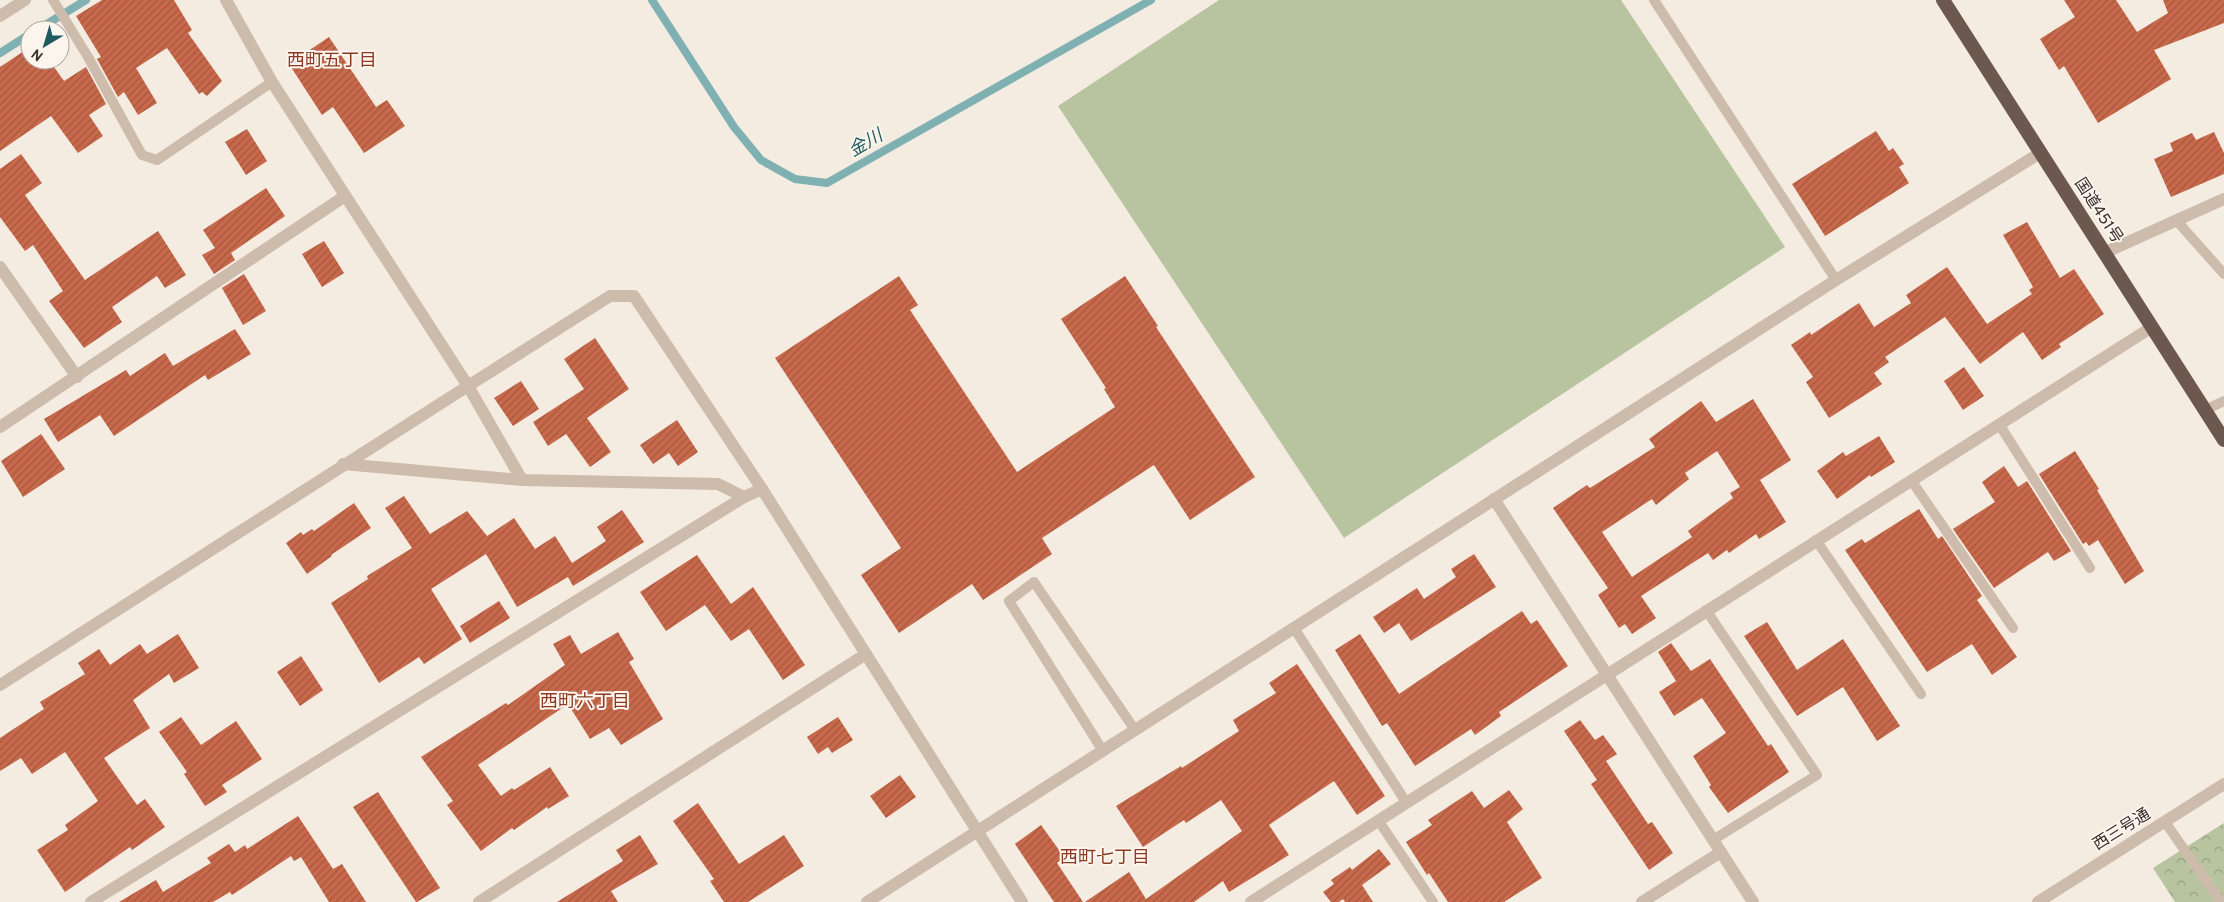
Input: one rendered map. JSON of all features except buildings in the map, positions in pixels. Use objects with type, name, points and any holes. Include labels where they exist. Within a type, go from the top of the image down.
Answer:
[{"type":"highway","name":"国道451号","points":[[1943,0],[2224,440]]},
{"type":"street","points":[[0,16],[25,0]]},
{"type":"street","points":[[226,0],[272,82],[468,386],[522,480]]},
{"type":"street","points":[[867,902],[1836,280],[2040,153]]},
{"type":"street","points":[[0,427],[345,196]]},
{"type":"street","points":[[2104,253],[2224,199]]},
{"type":"street","points":[[2,274],[77,377]]},
{"type":"street","points":[[0,686],[343,464],[610,296],[634,296],[762,489],[1022,902]]},
{"type":"street","points":[[1251,902],[2152,327]]},
{"type":"street","points":[[343,464],[522,480],[718,484],[744,497]]},
{"type":"street","points":[[92,902],[744,497],[762,489]]},
{"type":"street","points":[[1494,499],[1752,902]]},
{"type":"street","points":[[479,902],[866,654]]},
{"type":"street","name":"西三号通","points":[[2038,902],[2224,784]]},
{"type":"street","points":[[1642,902],[1720,852]]},
{"type":"lane","points":[[53,0],[88,56],[142,155],[157,160],[272,82]]},
{"type":"lane","points":[[1654,0],[1836,280]]},
{"type":"lane","points":[[2176,220],[2224,274]]},
{"type":"lane","points":[[2205,410],[2224,402]]},
{"type":"lane","points":[[1999,424],[2090,568]]},
{"type":"lane","points":[[1911,480],[2013,628]]},
{"type":"lane","points":[[1816,540],[1921,694]]},
{"type":"lane","points":[[1103,751],[1009,601],[1034,582],[1135,730]]},
{"type":"lane","points":[[1706,610],[1817,775],[1713,840]]},
{"type":"lane","points":[[1294,628],[1406,802]]},
{"type":"lane","points":[[1378,820],[1433,902]]},
{"type":"lane","points":[[2165,822],[2221,902]]},
{"type":"green space","points":[[1219,0],[1621,0],[1785,247],[1344,538],[1058,106]]},
{"type":"green space","points":[[2224,823],[2224,902],[2175,902],[2153,868]]},
{"type":"waterway","name":"金川","points":[[53,20],[86,0]]},
{"type":"waterway","name":"金川","points":[[652,0],[734,127],[761,160],[795,179],[827,183],[1151,0]]},
{"type":"waterway","name":"金川","points":[[0,53],[20,40]]},
{"type":"district","name":"西町五丁目","points":[[332,61]]},
{"type":"district","name":"西町六丁目","points":[[585,702]]},
{"type":"district","name":"西町七丁目","points":[[1105,858]]}]
